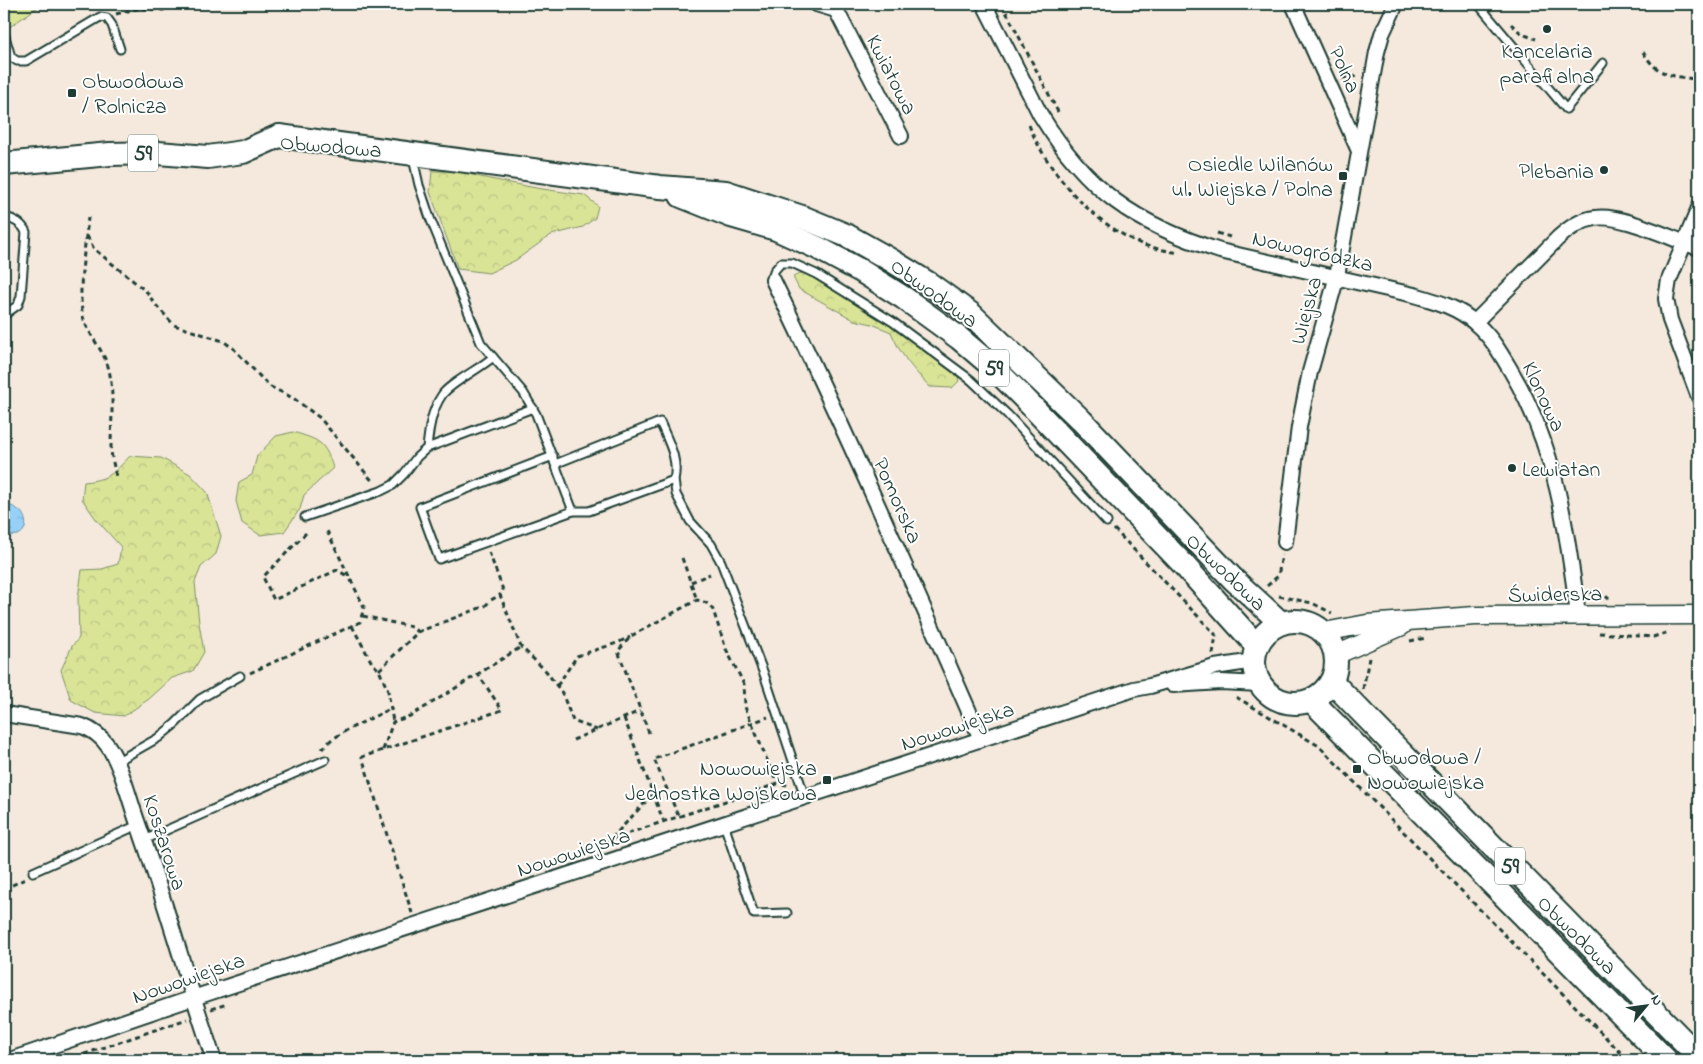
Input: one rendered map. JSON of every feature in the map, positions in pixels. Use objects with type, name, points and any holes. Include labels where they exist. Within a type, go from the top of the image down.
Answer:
[{"type":"main road","name":"Obwodowa","points":[[4,164],[110,154],[158,153],[208,157],[243,152],[279,136],[660,187],[726,192],[802,217],[848,236],[889,258],[928,282],[971,314],[1038,377],[1217,562],[1281,623]]},
{"type":"main road","name":"Obwodowa","points":[[660,187],[731,216],[776,229],[818,248],[861,271],[904,298],[959,338],[993,367],[1023,397],[1182,563],[1255,653]]},
{"type":"main road","name":"Obwodowa","points":[[1260,684],[1255,673],[1255,653],[1267,632],[1281,623],[1292,620],[1304,621],[1315,625],[1328,623]]},
{"type":"main road","points":[[1260,684],[1270,695],[1283,701],[1297,703],[1311,700],[1323,693],[1332,682],[1336,669],[1336,655],[1328,623]]},
{"type":"main road","name":"Obwodowa","points":[[1332,682],[1699,1057]]},
{"type":"main road","name":"Obwodowa","points":[[1311,700],[1666,1060]]},
{"type":"street","points":[[816,4],[835,7]]},
{"type":"street","name":"Nowogródzka","points":[[984,4],[1051,132],[1074,164],[1108,196],[1159,228],[1195,243],[1220,251],[1414,295],[1444,304],[1461,312],[1475,322]]},
{"type":"street","name":"Polna","points":[[1293,4],[1359,152]]},
{"type":"street","name":"Wiejska","points":[[1285,542],[1299,427],[1310,372],[1337,276],[1377,52],[1382,34],[1396,4]]},
{"type":"street","name":"Kwiatowa","points":[[835,7],[901,136]]},
{"type":"street","points":[[1696,400],[1666,308],[1666,291],[1699,208]]},
{"type":"street","points":[[1475,322],[1558,238],[1572,226],[1586,220],[1598,217],[1616,218],[1699,248]]},
{"type":"street","name":"Pomorska","points":[[774,280],[982,739]]},
{"type":"street","name":"Klonowa","points":[[1475,322],[1492,341],[1509,366],[1542,437],[1559,490],[1578,615]]},
{"type":"street","name":"Świderska","points":[[1328,623],[1412,622],[1475,616],[1699,614]]},
{"type":"street","name":"Świderska","points":[[1336,655],[1412,622]]},
{"type":"street","name":"Nowowiejska","points":[[10,1060],[724,824],[803,792],[982,739],[1134,689],[1215,667],[1255,653]]},
{"type":"street","name":"Nowowiejska","points":[[1150,686],[1221,682],[1260,684]]},
{"type":"street","name":"Koszarowa","points":[[4,714],[82,726],[92,730],[109,747],[144,840],[214,1060]]},
{"type":"lane","points":[[1478,4],[1566,109],[1603,63]]},
{"type":"lane","points":[[4,33],[12,57],[16,61],[26,61],[100,17],[108,18],[120,48]]},
{"type":"lane","points":[[412,153],[419,185],[481,343],[523,392],[533,408],[573,511]]},
{"type":"lane","points":[[4,217],[11,218],[19,223],[26,232],[21,296],[18,304],[4,315]]},
{"type":"lane","points":[[774,280],[774,271],[782,264],[792,263],[816,274],[893,322],[971,380],[1008,415],[1106,522]]},
{"type":"lane","points":[[427,448],[430,420],[442,393],[493,357]]},
{"type":"lane","points":[[305,517],[381,492],[393,485],[427,448],[533,408]]},
{"type":"lane","points":[[674,480],[589,511],[573,511],[439,559],[420,507],[660,422],[674,455],[676,494],[690,522],[711,544],[721,562],[764,674],[803,792]]},
{"type":"lane","points":[[116,762],[158,738],[200,699],[240,676]]},
{"type":"lane","points":[[144,840],[325,760]]},
{"type":"lane","points":[[33,872],[138,824]]},
{"type":"lane","points":[[724,824],[754,914],[787,913]]},
{"type":"path","points":[[108,18],[118,13],[140,8],[163,10],[173,4]]},
{"type":"path","points":[[1002,4],[1059,115]]},
{"type":"path","points":[[1522,34],[1536,39]]},
{"type":"path","points":[[1643,52],[1656,69],[1669,74],[1699,80]]},
{"type":"path","points":[[88,216],[82,306],[84,320],[104,355],[110,372],[113,401],[111,450],[116,478]]},
{"type":"path","points":[[1210,230],[1234,239]]},
{"type":"path","points":[[87,236],[94,249],[146,292],[174,325],[223,341],[233,348],[269,386],[293,398],[320,418],[381,492]]},
{"type":"path","points":[[1696,400],[1699,423]]},
{"type":"path","points":[[1106,522],[1216,636]]},
{"type":"path","points":[[240,676],[243,677],[360,622],[364,607],[326,528]]},
{"type":"path","points":[[306,533],[263,577],[274,600],[337,570],[349,577]]},
{"type":"path","points":[[379,670],[418,632],[471,612],[500,595],[503,590],[486,542]]},
{"type":"path","points":[[1285,542],[1278,576],[1266,587],[1278,596],[1312,603],[1328,623]]},
{"type":"path","points":[[682,558],[697,600]]},
{"type":"path","points":[[691,582],[710,574]]},
{"type":"path","points":[[500,595],[521,646],[546,671],[562,693],[573,721],[597,730]]},
{"type":"path","points":[[557,686],[578,656],[617,643],[697,600],[705,602],[713,610],[726,649],[744,684],[745,707],[777,784]]},
{"type":"path","points":[[362,616],[412,627],[418,632]]},
{"type":"path","points":[[352,626],[372,663],[379,670],[388,691],[393,722],[383,750]]},
{"type":"path","points":[[631,636],[618,651],[649,733]]},
{"type":"path","points":[[393,722],[410,716],[521,646]]},
{"type":"path","points":[[1205,654],[1213,652]]},
{"type":"path","points":[[1362,694],[1367,665],[1371,656]]},
{"type":"path","points":[[403,916],[412,913],[362,757],[502,710],[478,674]]},
{"type":"path","points":[[1232,694],[1274,721],[1319,746],[1628,1060]]},
{"type":"path","points":[[573,740],[640,711]]},
{"type":"path","points":[[678,815],[654,759],[777,713]]},
{"type":"path","points":[[624,718],[663,820]]},
{"type":"path","points":[[611,839],[678,815],[777,784],[803,792]]},
{"type":"path","points":[[594,853],[611,839],[653,794]]},
{"type":"path","points":[[4,890],[24,880],[33,872]]},
{"type":"path","points":[[67,1060],[199,1015]]},
{"type":"green space","points":[[4,4],[42,4],[4,31]]},
{"type":"green space","points":[[432,171],[459,171],[536,188],[584,195],[598,206],[595,218],[583,227],[551,235],[516,260],[489,273],[458,269],[430,192]]},
{"type":"green space","points":[[805,271],[816,277],[827,287],[897,322],[938,349],[956,369],[959,381],[952,388],[930,387],[908,361],[891,332],[872,324],[854,320],[799,289],[793,277]]},
{"type":"green space","points":[[293,432],[320,443],[327,452],[333,468],[304,495],[300,509],[284,532],[260,535],[242,523],[236,501],[239,482],[252,475],[257,456],[276,436]]},
{"type":"green space","points":[[130,456],[161,458],[190,474],[207,492],[221,536],[216,554],[201,567],[195,582],[204,652],[193,671],[172,678],[149,699],[124,716],[95,713],[71,700],[61,670],[72,646],[79,638],[78,598],[82,570],[102,569],[118,564],[121,547],[96,519],[82,499],[84,482],[110,475]]},
{"type":"water","points":[[4,503],[22,513],[26,524],[23,532],[15,535],[4,533]]},
{"type":"place","name":"Kancelaria parafialna","points":[[1547,29]]},
{"type":"place","name":"Obwodowa / Rolnicza","points":[[72,93]]},
{"type":"place","name":"Plebania","points":[[1604,170]]},
{"type":"place","name":"Osiedle Wilanów ul. Wiejska / Polna","points":[[1343,176]]},
{"type":"place","name":"Lewiatan","points":[[1512,468]]},
{"type":"place","name":"Obwodowa / Nowowiejska","points":[[1357,769]]},
{"type":"place","name":"Nowowiejska Jednostka Wojskowa","points":[[827,780]]}]
